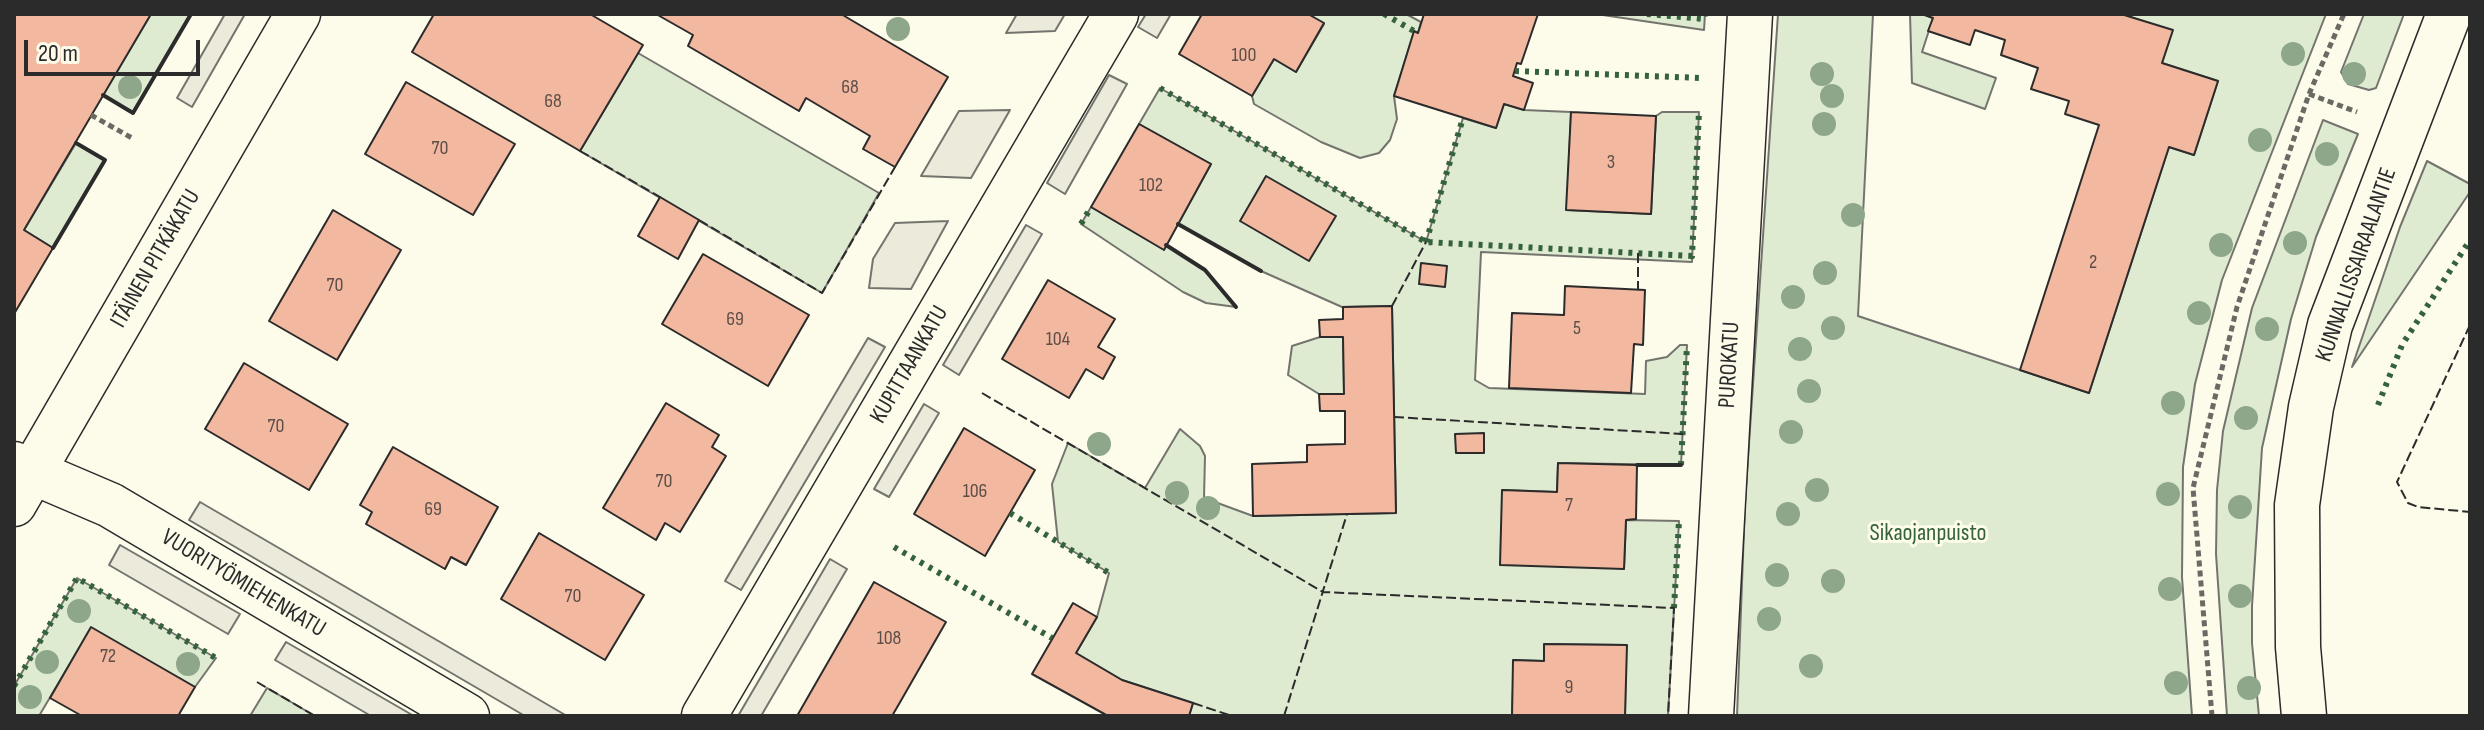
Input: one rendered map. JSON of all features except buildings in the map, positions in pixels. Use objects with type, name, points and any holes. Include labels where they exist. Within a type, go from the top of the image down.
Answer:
[{"type":"street","name":"ITÄINEN PITKÄKATU","points":[[20,480],[298,14]]},
{"type":"street","name":"KUPITTAANKATU","points":[[704,716],[1116,14]]},
{"type":"street","name":"PUROKATU","points":[[1711,716],[1750,14]]},
{"type":"street","name":"KUNNALLISSAIRAALANTIE","points":[[2304,716],[2298,647],[2297,505],[2311,407],[2330,325],[2455,22]]},
{"type":"street","name":"VUORITYÖMIEHENKATU","points":[[20,480],[110,505],[467,716]]},
{"type":"path","points":[[2212,716],[2193,488],[2237,307],[2309,94],[2344,14]]},
{"type":"path","points":[[2309,94],[2357,112]]},
{"type":"path","points":[[91,115],[132,138]]},
{"type":"green space","points":[[151,14],[191,14],[133,113],[103,95]]},
{"type":"green space","points":[[1308,14],[1406,14],[1421,22],[1418,33],[1414,32],[1394,96],[1397,119],[1390,140],[1379,153],[1360,158],[1321,142],[1254,104],[1252,96],[1274,59],[1296,72],[1324,24]]},
{"type":"green space","points":[[1596,14],[1705,14],[1704,30]]},
{"type":"green space","name":"Sikaojanpuisto","points":[[1778,14],[1873,14],[1858,316],[2089,393],[2169,147],[2194,155],[2218,81],[2162,63],[2172,31],[2121,14],[2326,14],[2222,280],[2195,384],[2183,467],[2182,577],[2192,716],[1737,716],[1745,503]]},
{"type":"green space","points":[[1910,14],[1933,18],[1922,52],[1996,78],[1985,109],[1912,83]]},
{"type":"green space","points":[[2364,14],[2404,14],[2376,88],[2369,90],[2348,84],[2341,72]]},
{"type":"green space","points":[[638,53],[879,193],[822,293],[580,151]]},
{"type":"green space","points":[[1160,88],[1426,242],[1463,118],[1496,128],[1504,104],[1524,110],[1571,112],[1567,210],[1651,214],[1656,116],[1662,112],[1699,112],[1692,262],[1481,252],[1475,380],[1489,388],[1645,394],[1646,361],[1667,357],[1680,345],[1687,345],[1681,465],[1558,463],[1557,492],[1503,490],[1624,569],[1626,520],[1679,521],[1668,716],[1625,716],[1626,645],[1545,644],[1544,661],[1514,660],[1512,716],[1189,716],[1193,703],[1122,680],[1076,653],[1097,617],[1109,573],[1058,542],[1052,484],[1068,443],[1145,488],[1180,429],[1200,446],[1205,456],[1204,498],[1253,516],[1396,513],[1392,306],[1342,307],[1261,271],[1178,224],[1211,164],[1139,124]]},
{"type":"green space","points":[[2323,120],[2358,134],[2316,237],[2291,319],[2262,448],[2252,606],[2259,716],[2227,716],[2216,554],[2217,490],[2223,431],[2252,308]]},
{"type":"green space","points":[[76,143],[105,160],[53,248],[24,230]]},
{"type":"green space","points":[[2427,161],[2470,184],[2470,192],[2352,367],[2400,227]]},
{"type":"green space","points":[[1091,207],[1163,249],[1166,245],[1205,270],[1236,307],[1206,303],[1183,292],[1081,224]]},
{"type":"green space","points":[[1320,337],[1343,337],[1344,394],[1319,394],[1288,375],[1292,346]]},
{"type":"green space","points":[[77,578],[216,658],[195,687],[91,628],[39,716],[14,716],[14,686]]},
{"type":"green space","points":[[267,688],[315,716],[250,716]]},
{"type":"shaded area","points":[[225,14],[245,14],[192,107],[177,98]]},
{"type":"shaded area","points":[[1017,14],[1065,14],[1055,31],[1006,33]]},
{"type":"shaded area","points":[[1146,14],[1171,14],[1157,38],[1138,27]]},
{"type":"shaded area","points":[[1109,75],[1127,84],[1065,194],[1047,183]]},
{"type":"shaded area","points":[[1010,110],[971,178],[921,176],[959,111]]},
{"type":"shaded area","points":[[948,221],[911,289],[869,288],[873,259],[895,223]]},
{"type":"shaded area","points":[[1026,225],[1042,234],[959,375],[943,365]]},
{"type":"shaded area","points":[[868,338],[885,347],[741,590],[725,581]]},
{"type":"shaded area","points":[[924,404],[939,413],[889,497],[874,489]]},
{"type":"shaded area","points":[[200,502],[567,716],[525,716],[189,520]]},
{"type":"shaded area","points":[[120,545],[240,614],[228,634],[109,565]]},
{"type":"shaded area","points":[[830,559],[847,569],[761,716],[738,716]]},
{"type":"shaded area","points":[[286,642],[414,716],[371,716],[275,660]]},
{"type":"hedge","points":[[1384,14],[1414,31]]},
{"type":"hedge","points":[[1647,14],[1704,19],[1705,14]]},
{"type":"hedge","points":[[1515,71],[1702,78]]},
{"type":"hedge","points":[[1160,88],[1426,242],[1692,256],[1699,112]]},
{"type":"hedge","points":[[1426,242],[1463,118]]},
{"type":"hedge","points":[[1081,224],[1091,207]]},
{"type":"hedge","points":[[2378,405],[2402,345],[2470,240]]},
{"type":"hedge","points":[[1681,465],[1687,345]]},
{"type":"hedge","points":[[1010,513],[1109,573]]},
{"type":"hedge","points":[[1674,608],[1679,521]]},
{"type":"hedge","points":[[894,547],[1052,638]]},
{"type":"hedge","points":[[14,686],[77,578],[216,658]]},
{"type":"fence","points":[[580,151],[660,197]]},
{"type":"fence","points":[[699,220],[822,293],[895,167]]},
{"type":"fence","points":[[1392,306],[1426,242]]},
{"type":"fence","points":[[1638,253],[1638,290]]},
{"type":"fence","points":[[2470,325],[2397,482],[2408,503],[2418,507],[2470,512]]},
{"type":"fence","points":[[982,393],[1323,592],[1674,608],[1668,716]]},
{"type":"fence","points":[[1394,417],[1683,434]]},
{"type":"fence","points":[[1284,716],[1347,514]]},
{"type":"fence","points":[[257,682],[315,716]]},
{"type":"fence","points":[[1193,703],[1232,716]]},
{"type":"wall","points":[[103,95],[133,113],[191,14]]},
{"type":"wall","points":[[53,248],[105,160],[76,143]]},
{"type":"wall","points":[[1178,224],[1261,271]]},
{"type":"wall","points":[[1166,245],[1205,270],[1236,307]]},
{"type":"wall","points":[[1637,465],[1681,465]]}]
